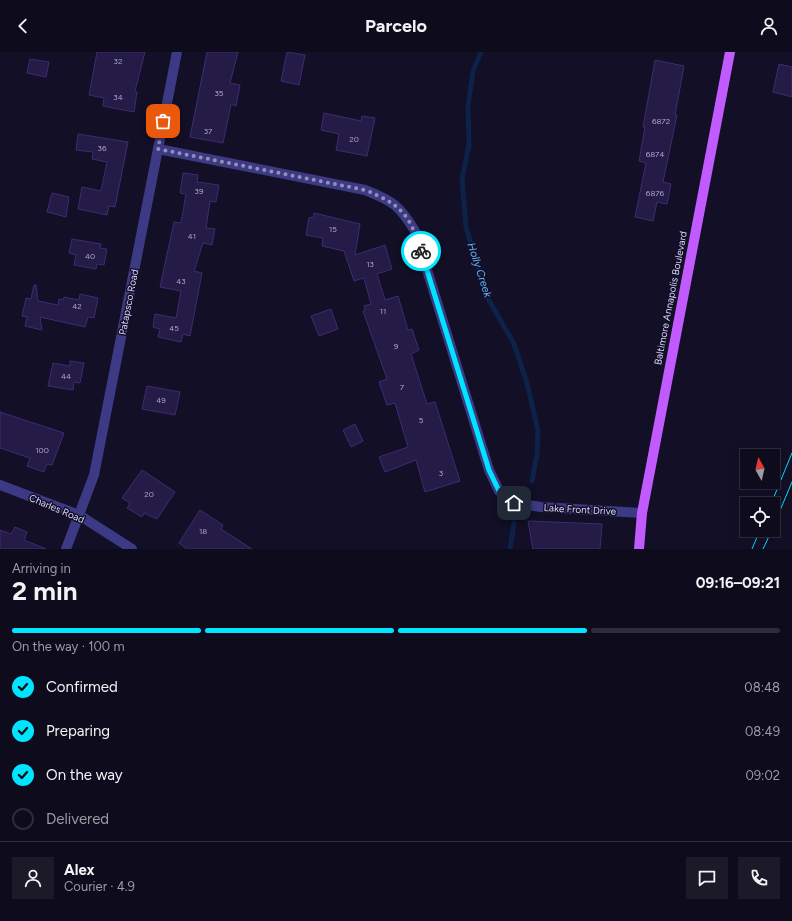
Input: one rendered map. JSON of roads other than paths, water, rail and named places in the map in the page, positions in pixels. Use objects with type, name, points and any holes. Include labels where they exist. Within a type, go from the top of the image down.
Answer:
[{"type":"main road","name":"Baltimore Annapolis Boulevard","points":[[639,549],[642,513],[730,52]]},
{"type":"street","name":"Patapsco Road","points":[[66,549],[94,475],[177,52]]},
{"type":"street","name":"Lake Front Drive","points":[[158,149],[365,190],[387,199],[404,211],[415,231],[489,470],[499,491],[514,503],[540,508],[642,513]]},
{"type":"street","name":"Charles Road","points":[[0,485],[78,515],[132,549]]},
{"type":"waterway","name":"Holly Creek","points":[[481,52],[473,71],[468,106],[469,145],[462,179],[466,227],[486,295],[514,344],[527,383],[538,431],[537,454],[532,481]]},
{"type":"waterway","name":"Holly Creek","points":[[510,549],[514,523]]},
{"type":"tram line","points":[[774,497],[792,453]]},
{"type":"tram line","points":[[780,510],[792,482]]},
{"type":"tram line","points":[[752,549],[757,537]]},
{"type":"tram line","points":[[763,549],[769,537]]}]
